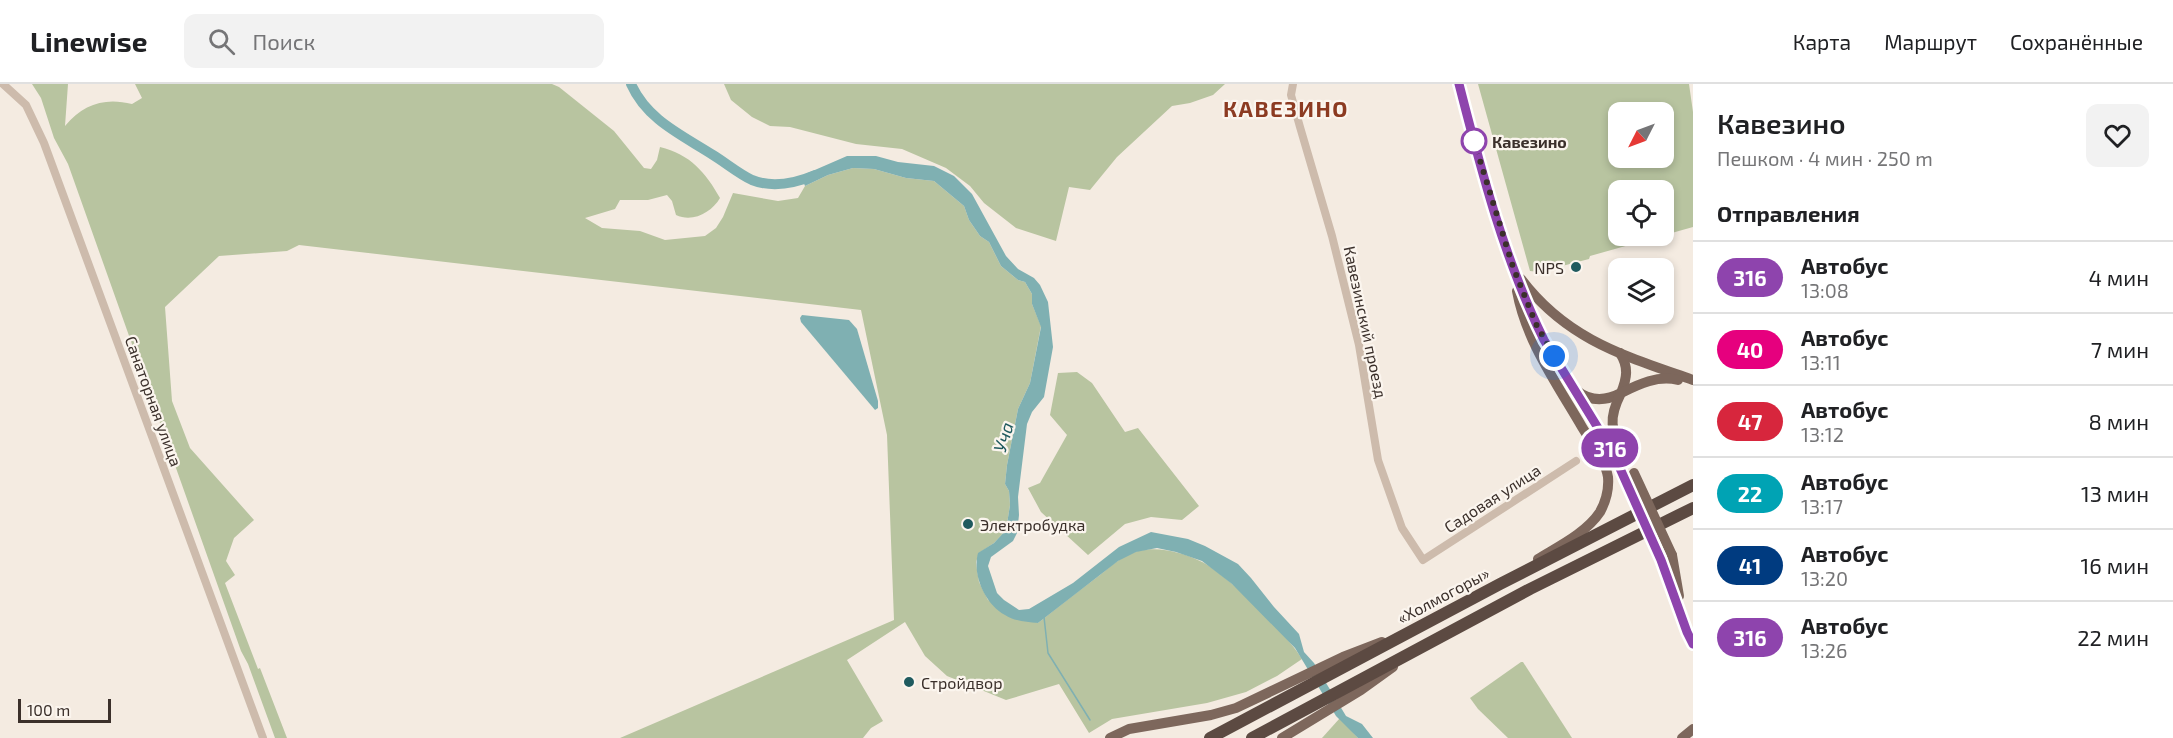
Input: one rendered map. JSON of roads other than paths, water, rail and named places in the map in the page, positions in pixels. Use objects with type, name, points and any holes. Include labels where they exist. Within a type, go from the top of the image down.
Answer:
[{"type":"highway","name":"«Холмогоры»","points":[[1210,738],[1293,687],[1414,629],[1693,485]]},
{"type":"highway","points":[[1252,738],[1307,715],[1418,650],[1530,589],[1693,508]]},
{"type":"main road","points":[[1458,84],[1481,170],[1513,267],[1544,340],[1629,475],[1672,555],[1687,632]]},
{"type":"main road","points":[[1513,267],[1532,291],[1564,323],[1588,339],[1693,380]]},
{"type":"main road","points":[[1500,584],[1591,523],[1600,511],[1607,495],[1608,476],[1601,458],[1548,369],[1531,335],[1520,304],[1513,267]]},
{"type":"main road","points":[[1620,353],[1626,364],[1627,374],[1614,408],[1612,421],[1615,435],[1628,462],[1629,475],[1693,644]]},
{"type":"main road","points":[[1575,388],[1585,396],[1607,399],[1650,380],[1662,378],[1673,378],[1693,385]]},
{"type":"main road","points":[[1575,388],[1603,424],[1628,462]]},
{"type":"main road","points":[[1110,738],[1129,729],[1211,715],[1293,687]]},
{"type":"main road","points":[[1282,738],[1307,715]]},
{"type":"main road","points":[[1682,738],[1693,729]]},
{"type":"street","name":"Санаторная улица","points":[[3,84],[26,105],[44,143],[263,738]]},
{"type":"street","name":"Кавезинский проезд","points":[[1293,84],[1292,95],[1300,128],[1332,236],[1359,345],[1378,460],[1402,528],[1424,560]]},
{"type":"street","name":"Садовая улица","points":[[1424,560],[1576,461]]},
{"type":"water","points":[[847,156],[876,156],[898,162],[934,166],[954,176],[972,194],[1006,256],[1018,269],[1034,278],[1048,302],[1053,347],[1044,397],[1032,412],[1027,424],[1018,497],[1017,533],[1013,541],[991,557],[988,566],[997,593],[1019,610],[1029,609],[1073,583],[1119,547],[1151,532],[1188,539],[1238,564],[1299,634],[1304,652],[1314,663],[1346,716],[1362,724],[1373,738],[1358,738],[1336,716],[1295,648],[1232,584],[1202,561],[1157,548],[1136,552],[1118,561],[1038,623],[1012,619],[992,604],[979,579],[978,553],[994,543],[1006,530],[1010,505],[1009,491],[1005,484],[1007,465],[1018,409],[1030,383],[1041,327],[1032,304],[1032,294],[1025,282],[1018,280],[1001,266],[989,242],[980,236],[969,220],[964,206],[934,181],[906,178],[874,169],[853,168],[828,175],[805,186],[801,176]]},
{"type":"water","points":[[802,315],[849,320],[857,329],[878,408],[875,410],[801,322]]},
{"type":"waterway","name":"Уча","points":[[631,84],[646,107],[666,126],[752,180],[768,184],[784,184],[815,175]]},
{"type":"waterway","points":[[1044,617],[1048,653],[1090,720]]},
{"type":"place","name":"Кавезино","points":[[1474,141]]},
{"type":"place","name":"NPS","points":[[1576,267]]},
{"type":"place","name":"Электробудка","points":[[968,524]]},
{"type":"place","name":"Стройдвор","points":[[909,682]]},
{"type":"district","name":"КАВЕЗИНО","points":[[1286,108]]}]
